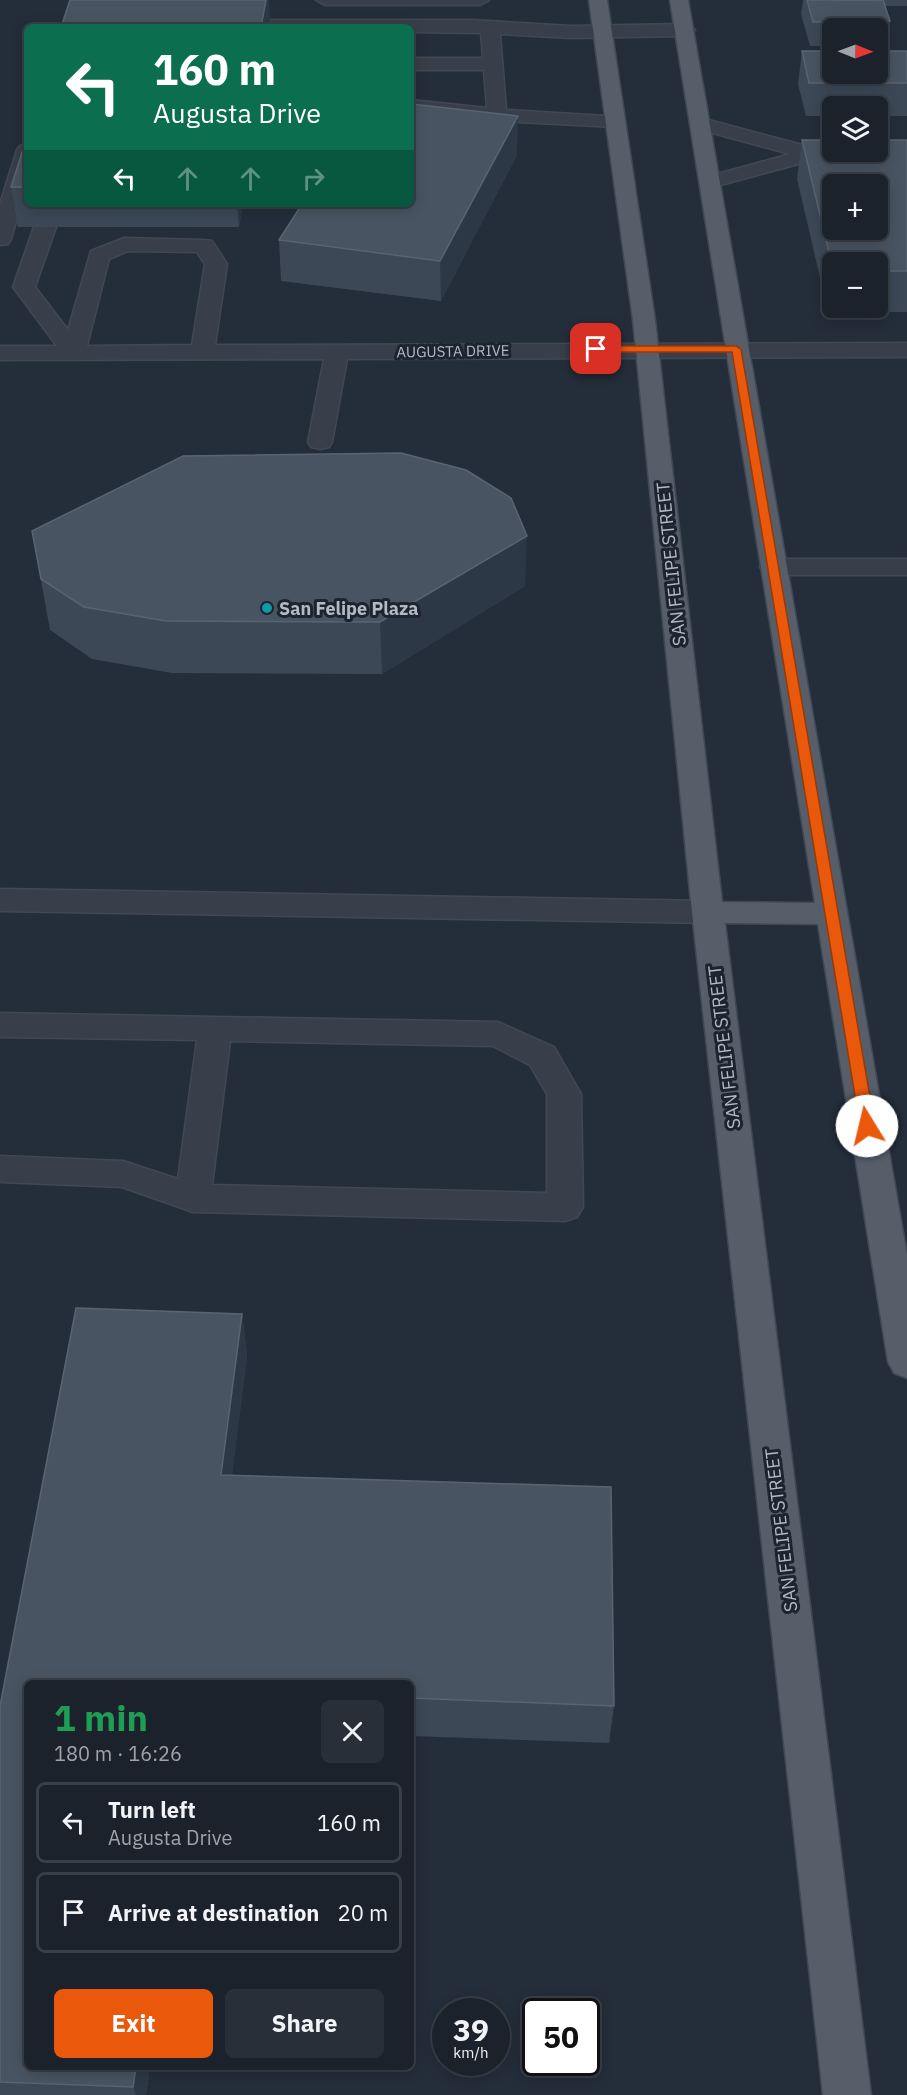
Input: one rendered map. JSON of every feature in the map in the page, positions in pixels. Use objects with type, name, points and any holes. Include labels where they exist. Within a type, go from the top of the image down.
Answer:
[{"type":"main road","name":"SAN FELIPE STREET","points":[[598,0],[647,349],[708,912],[847,2095]]},
{"type":"main road","points":[[680,0],[736,349],[907,1362]]},
{"type":"main road","points":[[708,912],[832,914]]},
{"type":"street","points":[[326,0],[480,0]]},
{"type":"street","points":[[414,26],[471,26],[603,33],[686,30]]},
{"type":"street","points":[[490,28],[497,115]]},
{"type":"street","points":[[414,64],[492,64]]},
{"type":"street","points":[[414,106],[497,115],[615,121]]},
{"type":"street","points":[[701,124],[814,154],[907,157]]},
{"type":"street","points":[[710,182],[814,154]]},
{"type":"street","points":[[0,239],[24,160]]},
{"type":"street","points":[[45,227],[24,287],[74,354]]},
{"type":"street","points":[[74,354],[99,256],[124,244],[204,246],[216,264],[202,352]]},
{"type":"street","name":"AUGUSTA DRIVE","points":[[0,353],[337,353],[647,349],[907,350]]},
{"type":"street","points":[[320,442],[337,353]]},
{"type":"street","points":[[774,567],[907,567]]},
{"type":"street","points":[[0,900],[708,912]]},
{"type":"street","points":[[0,1025],[498,1034],[542,1056],[564,1094],[565,1207],[193,1198],[123,1174],[0,1169]]},
{"type":"street","points":[[193,1198],[215,1030]]},
{"type":"building","points":[[70,0],[266,0],[262,24],[62,24]]},
{"type":"building","points":[[807,0],[883,0],[890,21],[888,18],[822,18],[822,22],[813,22]]},
{"type":"building","points":[[802,51],[822,51],[822,83],[809,83]]},
{"type":"building","points":[[888,51],[907,51],[907,83],[888,83]]},
{"type":"building","points":[[414,104],[518,116],[440,261],[279,240],[300,207],[414,207]]},
{"type":"building","points":[[802,140],[822,140],[822,162],[888,162],[888,140],[907,140],[907,271],[888,271],[888,252],[829,252],[826,240],[888,240],[888,174],[822,174],[822,223]]},
{"type":"building","points":[[24,146],[24,187],[11,187]]},
{"type":"building","name":"San Felipe Plaza","points":[[401,453],[466,470],[511,498],[527,536],[380,622],[166,621],[84,607],[41,579],[32,531],[183,456]]},
{"type":"building","points":[[76,1308],[242,1314],[221,1475],[611,1487],[614,1706],[414,1698],[414,1680],[24,1680],[24,2070],[136,2070],[133,2087],[0,2082],[0,1706]]},
{"type":"place","name":"San Felipe Plaza","points":[[267,608]]},
{"type":"route","points":[[596,349],[736,349],[867,1126]]}]
